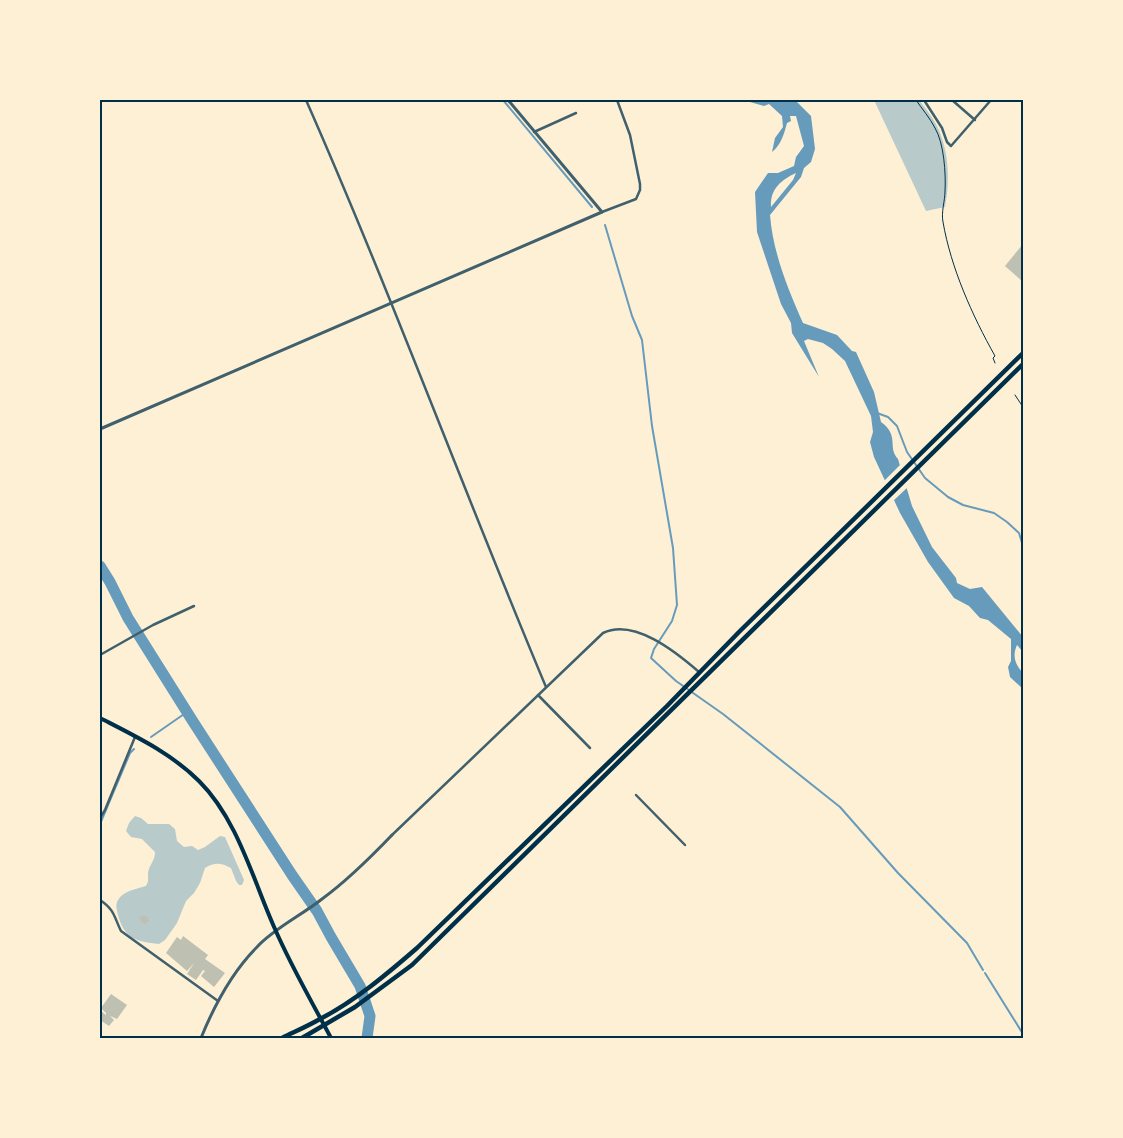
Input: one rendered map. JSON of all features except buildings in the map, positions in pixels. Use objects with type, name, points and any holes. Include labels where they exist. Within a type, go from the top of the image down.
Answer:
[{"type":"highway","points":[[282,1038],[321,1019],[353,998],[373,984],[428,937],[667,706],[822,550],[1023,353]]},
{"type":"highway","points":[[302,1038],[356,1007],[412,965],[1023,364]]},
{"type":"main road","points":[[100,718],[157,748],[186,769],[200,782],[222,809],[236,836],[276,932],[331,1038]]},
{"type":"street","points":[[306,100],[372,253],[502,582],[546,687]]},
{"type":"street","points":[[508,100],[602,212]]},
{"type":"street","points":[[100,429],[636,199],[640,190],[640,184],[630,135],[616,100]]},
{"type":"street","points":[[924,100],[951,146],[991,100]]},
{"type":"street","points":[[952,100],[975,120]]},
{"type":"street","points":[[534,132],[576,113]]},
{"type":"street","points":[[100,655],[153,625],[194,606]]},
{"type":"street","points":[[200,1038],[218,1001],[242,965],[258,946],[358,870],[392,835],[603,633],[610,629],[629,630],[649,637],[681,657],[699,672]]},
{"type":"street","points":[[538,695],[590,748]]},
{"type":"street","points":[[100,818],[135,736]]},
{"type":"street","points":[[636,795],[685,845]]},
{"type":"street","points":[[100,900],[114,912],[116,921],[122,931],[218,1001]]},
{"type":"path","points":[[916,100],[937,130],[946,168],[942,218],[946,238],[966,296],[995,356],[992,358],[995,363]]},
{"type":"path","points":[[1015,395],[1023,407]]},
{"type":"shaded area","points":[[874,100],[919,100],[932,118],[939,130],[947,158],[948,187],[945,207],[926,211]]},
{"type":"shaded area","points":[[135,816],[148,824],[169,824],[175,829],[177,841],[184,847],[192,846],[198,850],[220,836],[225,837],[244,880],[242,885],[239,885],[231,868],[224,865],[215,864],[205,868],[200,883],[186,901],[177,923],[165,940],[159,944],[144,942],[128,934],[121,923],[116,906],[123,894],[146,886],[148,873],[155,855],[155,852],[142,839],[131,837],[126,831],[129,823]]},
{"type":"water","points":[[743,100],[795,100],[811,116],[815,149],[811,162],[804,168],[801,177],[770,215],[778,257],[803,323],[837,335],[852,351],[856,352],[874,392],[881,422],[887,427],[892,437],[893,450],[898,459],[912,506],[932,547],[956,578],[957,583],[970,589],[982,587],[1023,637],[1023,652],[1017,645],[1015,656],[1016,663],[1023,673],[1023,689],[1010,677],[1008,667],[1011,661],[1011,639],[988,620],[980,618],[969,606],[954,598],[928,562],[900,513],[874,457],[870,442],[873,432],[871,416],[845,361],[823,343],[808,339],[804,341],[819,377],[792,333],[791,323],[781,304],[757,232],[755,192],[768,173],[778,173],[794,166],[796,157],[804,146],[796,116],[790,116],[791,121],[787,123],[780,143],[772,152],[775,138],[783,127],[782,116],[769,104],[764,106]],"holes":[[[796,173],[793,180],[771,207],[772,195],[781,182]]]},
{"type":"pier","points":[[902,463],[909,486],[892,502],[883,482]]},
{"type":"waterway","points":[[503,100],[592,207]]},
{"type":"waterway","points":[[605,225],[632,316],[642,340],[652,426],[673,548],[677,605],[672,621],[654,649],[651,658],[676,681],[723,714],[840,807],[898,873],[967,943],[983,970]]},
{"type":"waterway","points":[[877,413],[888,417],[897,426],[907,452],[925,478],[948,497],[963,505],[994,513],[1007,522],[1019,533],[1023,546]]},
{"type":"waterway","points":[[100,566],[128,618],[192,720],[317,911],[360,986],[370,1016],[367,1038]]},
{"type":"waterway","points":[[151,737],[187,712]]},
{"type":"waterway","points":[[100,824],[130,753],[134,749]]},
{"type":"waterway","points":[[985,973],[1023,1034]]}]
